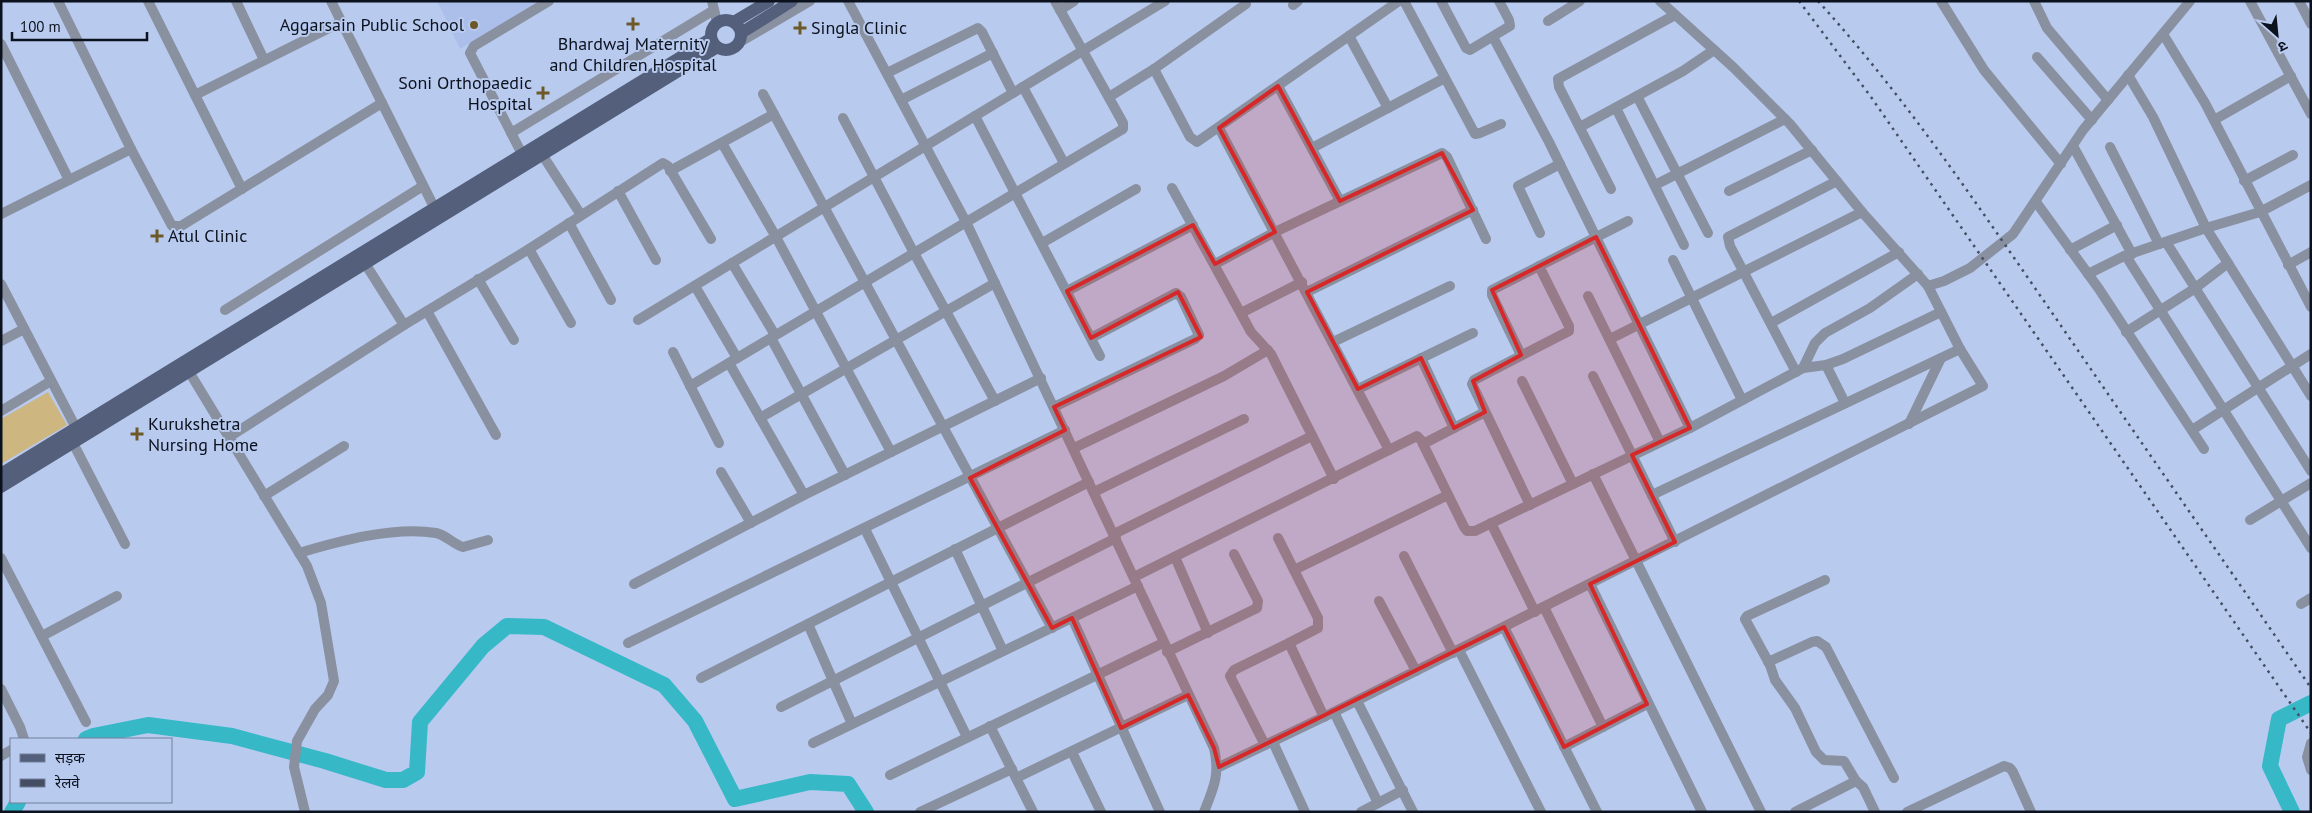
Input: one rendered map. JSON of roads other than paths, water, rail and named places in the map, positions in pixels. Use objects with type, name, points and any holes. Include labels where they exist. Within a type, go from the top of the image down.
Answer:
[{"type":"main road","points":[[715,11],[723,20],[734,22],[769,1]]},
{"type":"main road","points":[[713,43],[731,49],[740,37],[792,1]]},
{"type":"main road","points":[[713,43],[710,32],[715,11]]},
{"type":"main road","points":[[734,22],[740,37]]},
{"type":"main road","points":[[1,474],[76,428],[186,367],[713,43]]},
{"type":"main road","points":[[437,213],[522,154],[540,150]]},
{"type":"main road","points":[[1,487],[74,443],[186,367]]},
{"type":"street","points":[[58,1],[130,149],[168,222],[172,226],[181,226],[382,103]]},
{"type":"street","points":[[148,1],[242,189]]},
{"type":"street","points":[[236,1],[264,60]]},
{"type":"street","points":[[331,1],[437,213]]},
{"type":"street","points":[[522,154],[472,57],[471,50],[549,1]]},
{"type":"street","points":[[740,37],[810,1]]},
{"type":"street","points":[[848,1],[966,222],[1214,748],[1218,767],[1213,790],[1204,812]]},
{"type":"street","points":[[690,386],[1123,129],[1123,123],[1058,6],[1074,1]]},
{"type":"street","points":[[638,320],[1165,1]]},
{"type":"street","points":[[1154,69],[1193,141],[1200,141],[1399,1]]},
{"type":"street","points":[[1404,1],[1475,134],[1480,134],[1501,124]]},
{"type":"street","points":[[1440,1],[1468,50],[1474,50],[1510,26],[1509,20],[1499,1]]},
{"type":"street","points":[[1548,20],[1580,1]]},
{"type":"street","points":[[1218,767],[1269,744],[1504,628],[1982,386],[1960,349],[1928,286],[1918,274],[1862,212],[1785,119],[1660,1]]},
{"type":"street","points":[[1941,1],[1984,70],[2061,164]]},
{"type":"street","points":[[2034,1],[2047,28],[2108,100]]},
{"type":"street","points":[[1928,286],[1944,281],[1970,268],[2006,240],[2023,222],[2092,120],[2190,1]]},
{"type":"street","points":[[2250,1],[2311,114]]},
{"type":"street","points":[[2299,1],[2311,24]]},
{"type":"street","points":[[1108,98],[1154,69],[1246,4]]},
{"type":"street","points":[[511,133],[715,11]]},
{"type":"street","points":[[1611,189],[1559,87],[1558,79],[1675,15]]},
{"type":"street","points":[[195,95],[341,22]]},
{"type":"street","points":[[887,73],[975,29],[980,29],[1013,93]]},
{"type":"street","points":[[2162,34],[2184,67],[2214,120],[2260,212],[2310,305]]},
{"type":"street","points":[[1349,36],[1388,108]]},
{"type":"street","points":[[1493,38],[1560,164],[1690,428]]},
{"type":"street","points":[[1,44],[69,180]]},
{"type":"street","points":[[1580,128],[1683,72],[1714,50]]},
{"type":"street","points":[[901,100],[993,54]]},
{"type":"street","points":[[2037,57],[2092,120]]},
{"type":"street","points":[[2128,75],[2157,125],[2206,228],[2311,396]]},
{"type":"street","points":[[2214,120],[2291,76]]},
{"type":"street","points":[[1312,148],[1444,78]]},
{"type":"street","points":[[1278,86],[1340,201]]},
{"type":"street","points":[[1023,87],[1064,163]]},
{"type":"street","points":[[763,94],[1052,628]]},
{"type":"street","points":[[1637,96],[1708,233]]},
{"type":"street","points":[[1616,108],[1684,245]]},
{"type":"street","points":[[670,171],[774,114]]},
{"type":"street","points":[[975,116],[1100,356]]},
{"type":"street","points":[[843,118],[995,401]]},
{"type":"street","points":[[1655,185],[1785,119]]},
{"type":"street","points":[[1219,128],[1305,287],[1389,450]]},
{"type":"street","points":[[722,143],[776,237],[891,452]]},
{"type":"street","points":[[2073,146],[2117,225],[2129,255],[2160,311],[2311,548]]},
{"type":"street","points":[[2110,147],[2163,243],[2311,471]]},
{"type":"street","points":[[2,213],[130,149]]},
{"type":"street","points":[[540,150],[580,215]]},
{"type":"street","points":[[1729,191],[1812,150]]},
{"type":"street","points":[[1215,264],[1275,232],[1442,153],[1447,157],[1486,238]]},
{"type":"street","points":[[2244,181],[2294,154]]},
{"type":"street","points":[[229,437],[404,325],[529,249],[660,164],[666,164],[711,239]]},
{"type":"street","points":[[1540,232],[1518,186],[1560,164]]},
{"type":"street","points":[[1799,370],[1771,323],[1730,246],[1728,237],[1837,181]]},
{"type":"street","points":[[2088,274],[2129,255],[2206,228],[2260,212],[2311,185]]},
{"type":"street","points":[[225,310],[423,186]]},
{"type":"street","points":[[1172,188],[1255,338],[1268,350],[1334,479]]},
{"type":"street","points":[[1042,243],[1136,189]]},
{"type":"street","points":[[618,191],[656,260]]},
{"type":"street","points":[[2036,202],[2088,274],[2204,449]]},
{"type":"street","points":[[1241,313],[1305,287],[1473,210]]},
{"type":"street","points":[[1610,339],[1862,212]]},
{"type":"street","points":[[1521,355],[1491,292],[1494,288],[1628,222]]},
{"type":"street","points":[[569,223],[611,300]]},
{"type":"street","points":[[1067,291],[1193,225]]},
{"type":"street","points":[[2070,250],[2117,225]]},
{"type":"street","points":[[529,249],[571,323]]},
{"type":"street","points":[[1771,323],[1899,252]]},
{"type":"street","points":[[2288,265],[2311,252]]},
{"type":"street","points":[[362,259],[404,325]]},
{"type":"street","points":[[1673,260],[1693,297],[1742,400]]},
{"type":"street","points":[[732,263],[845,475]]},
{"type":"street","points":[[2126,332],[2194,289],[2228,263]]},
{"type":"street","points":[[1530,504],[1472,387],[1472,382],[1521,355],[1566,334],[1570,329],[1539,266]]},
{"type":"street","points":[[1799,370],[1815,343],[1826,333],[1870,308],[1918,274]]},
{"type":"street","points":[[478,280],[514,340]]},
{"type":"street","points":[[760,418],[995,283]]},
{"type":"street","points":[[1,284],[76,428]]},
{"type":"street","points":[[695,286],[760,418],[804,495]]},
{"type":"street","points":[[1333,342],[1450,286]]},
{"type":"street","points":[[1054,407],[1195,339],[1199,335],[1181,297],[1176,293],[1091,338]]},
{"type":"street","points":[[1588,296],[1660,442]]},
{"type":"street","points":[[427,311],[496,435]]},
{"type":"street","points":[[813,743],[1072,618],[1136,582],[1175,557],[1334,479],[1416,436],[1423,444],[1468,531],[1474,531],[1690,428],[1799,370],[1826,365],[1941,312]]},
{"type":"street","points":[[1,342],[24,329]]},
{"type":"street","points":[[1358,389],[1473,333]]},
{"type":"street","points":[[1652,495],[1960,349]]},
{"type":"street","points":[[1074,448],[1224,376],[1268,350]]},
{"type":"street","points":[[673,352],[719,443]]},
{"type":"street","points":[[2192,430],[2311,354]]},
{"type":"street","points":[[1421,358],[1454,428]]},
{"type":"street","points":[[1909,424],[1941,358]]},
{"type":"street","points":[[1826,365],[1845,403]]},
{"type":"street","points":[[186,367],[299,552],[307,566],[322,603],[334,681],[328,695],[315,709],[297,742],[294,759],[305,812]]},
{"type":"street","points":[[1593,376],[1675,542]]},
{"type":"street","points":[[634,584],[804,495],[1041,378]]},
{"type":"street","points":[[1,411],[51,381]]},
{"type":"street","points":[[1522,381],[1573,484]]},
{"type":"street","points":[[1423,444],[1484,412]]},
{"type":"street","points":[[1094,492],[1244,419]]},
{"type":"street","points":[[628,643],[970,478],[1065,430]]},
{"type":"street","points":[[781,707],[1312,436]]},
{"type":"street","points":[[74,443],[124,544]]},
{"type":"street","points":[[264,496],[344,446]]},
{"type":"street","points":[[721,472],[751,523]]},
{"type":"street","points":[[1593,474],[1761,812]]},
{"type":"street","points":[[701,678],[1089,482]]},
{"type":"street","points":[[2250,520],[2311,483]]},
{"type":"street","points":[[1294,570],[1448,495]]},
{"type":"street","points":[[1491,523],[1540,609],[1603,727]]},
{"type":"street","points":[[865,529],[941,681],[967,738]]},
{"type":"street","points":[[299,552],[360,538],[412,532],[436,534],[463,547],[488,540]]},
{"type":"street","points":[[1278,538],[1319,623],[1314,630],[1234,670],[1230,676],[1269,744],[1304,812]]},
{"type":"street","points":[[955,549],[1003,651]]},
{"type":"street","points":[[890,775],[1096,675],[1165,647],[1208,633],[1255,610],[1259,604],[1234,554]]},
{"type":"street","points":[[1404,556],[1540,812]]},
{"type":"street","points":[[1175,557],[1208,633]]},
{"type":"street","points":[[1,558],[86,722]]},
{"type":"street","points":[[1825,580],[1745,618],[1768,662],[1775,680],[1795,708],[1816,752],[1824,760],[1844,761],[1856,781],[1861,784],[1876,812]]},
{"type":"street","points":[[1590,584],[1647,704],[1702,812]]},
{"type":"street","points":[[42,636],[117,596]]},
{"type":"street","points":[[2302,604],[2311,598]]},
{"type":"street","points":[[1379,601],[1416,671]]},
{"type":"street","points":[[1072,618],[1096,675],[1160,812]]},
{"type":"street","points":[[808,624],[852,724]]},
{"type":"street","points":[[1504,628],[1597,812]]},
{"type":"street","points":[[1768,662],[1812,642],[1822,643],[1826,647],[1894,778]]},
{"type":"street","points":[[1289,643],[1324,717]]},
{"type":"street","points":[[1,690],[24,738]]},
{"type":"street","points":[[920,812],[1072,752],[1188,695]]},
{"type":"street","points":[[1357,701],[1414,812]]},
{"type":"street","points":[[1564,747],[1647,704]]},
{"type":"street","points":[[1334,712],[1378,803]]},
{"type":"street","points":[[990,726],[1033,812]]},
{"type":"street","points":[[2311,743],[2307,752],[2311,770]]},
{"type":"street","points":[[1072,752],[1101,812]]},
{"type":"street","points":[[1907,812],[2004,766],[2010,768],[2013,772],[2028,811]]},
{"type":"street","points":[[1795,812],[1816,808],[1856,781]]},
{"type":"street","points":[[1361,812],[1402,790]]},
{"type":"waterway","points":[[88,738],[148,725],[232,736],[325,761],[386,780],[403,780],[417,772],[420,722],[483,646],[507,626],[544,627],[664,685],[695,721],[735,799],[810,782],[848,784],[866,812]]},
{"type":"waterway","points":[[2292,812],[2270,766],[2279,719],[2311,703]]},
{"type":"waterway","points":[[12,812],[17,803]]},
{"type":"railway","points":[[1799,1],[1871,97],[2311,733]]},
{"type":"railway","points":[[1818,1],[1851,38],[1942,155],[2311,688]]},
{"type":"place","name":"Bhardwaj Maternity and Children Hospital","points":[[633,24]]},
{"type":"place","name":"Aggarsain Public School","points":[[474,25]]},
{"type":"place","name":"Singla Clinic","points":[[800,28]]},
{"type":"place","name":"Soni Orthopaedic Hospital","points":[[543,93]]},
{"type":"place","name":"Atul Clinic","points":[[157,236]]},
{"type":"place","name":"Kurukshetra Nursing Home","points":[[137,434]]}]
